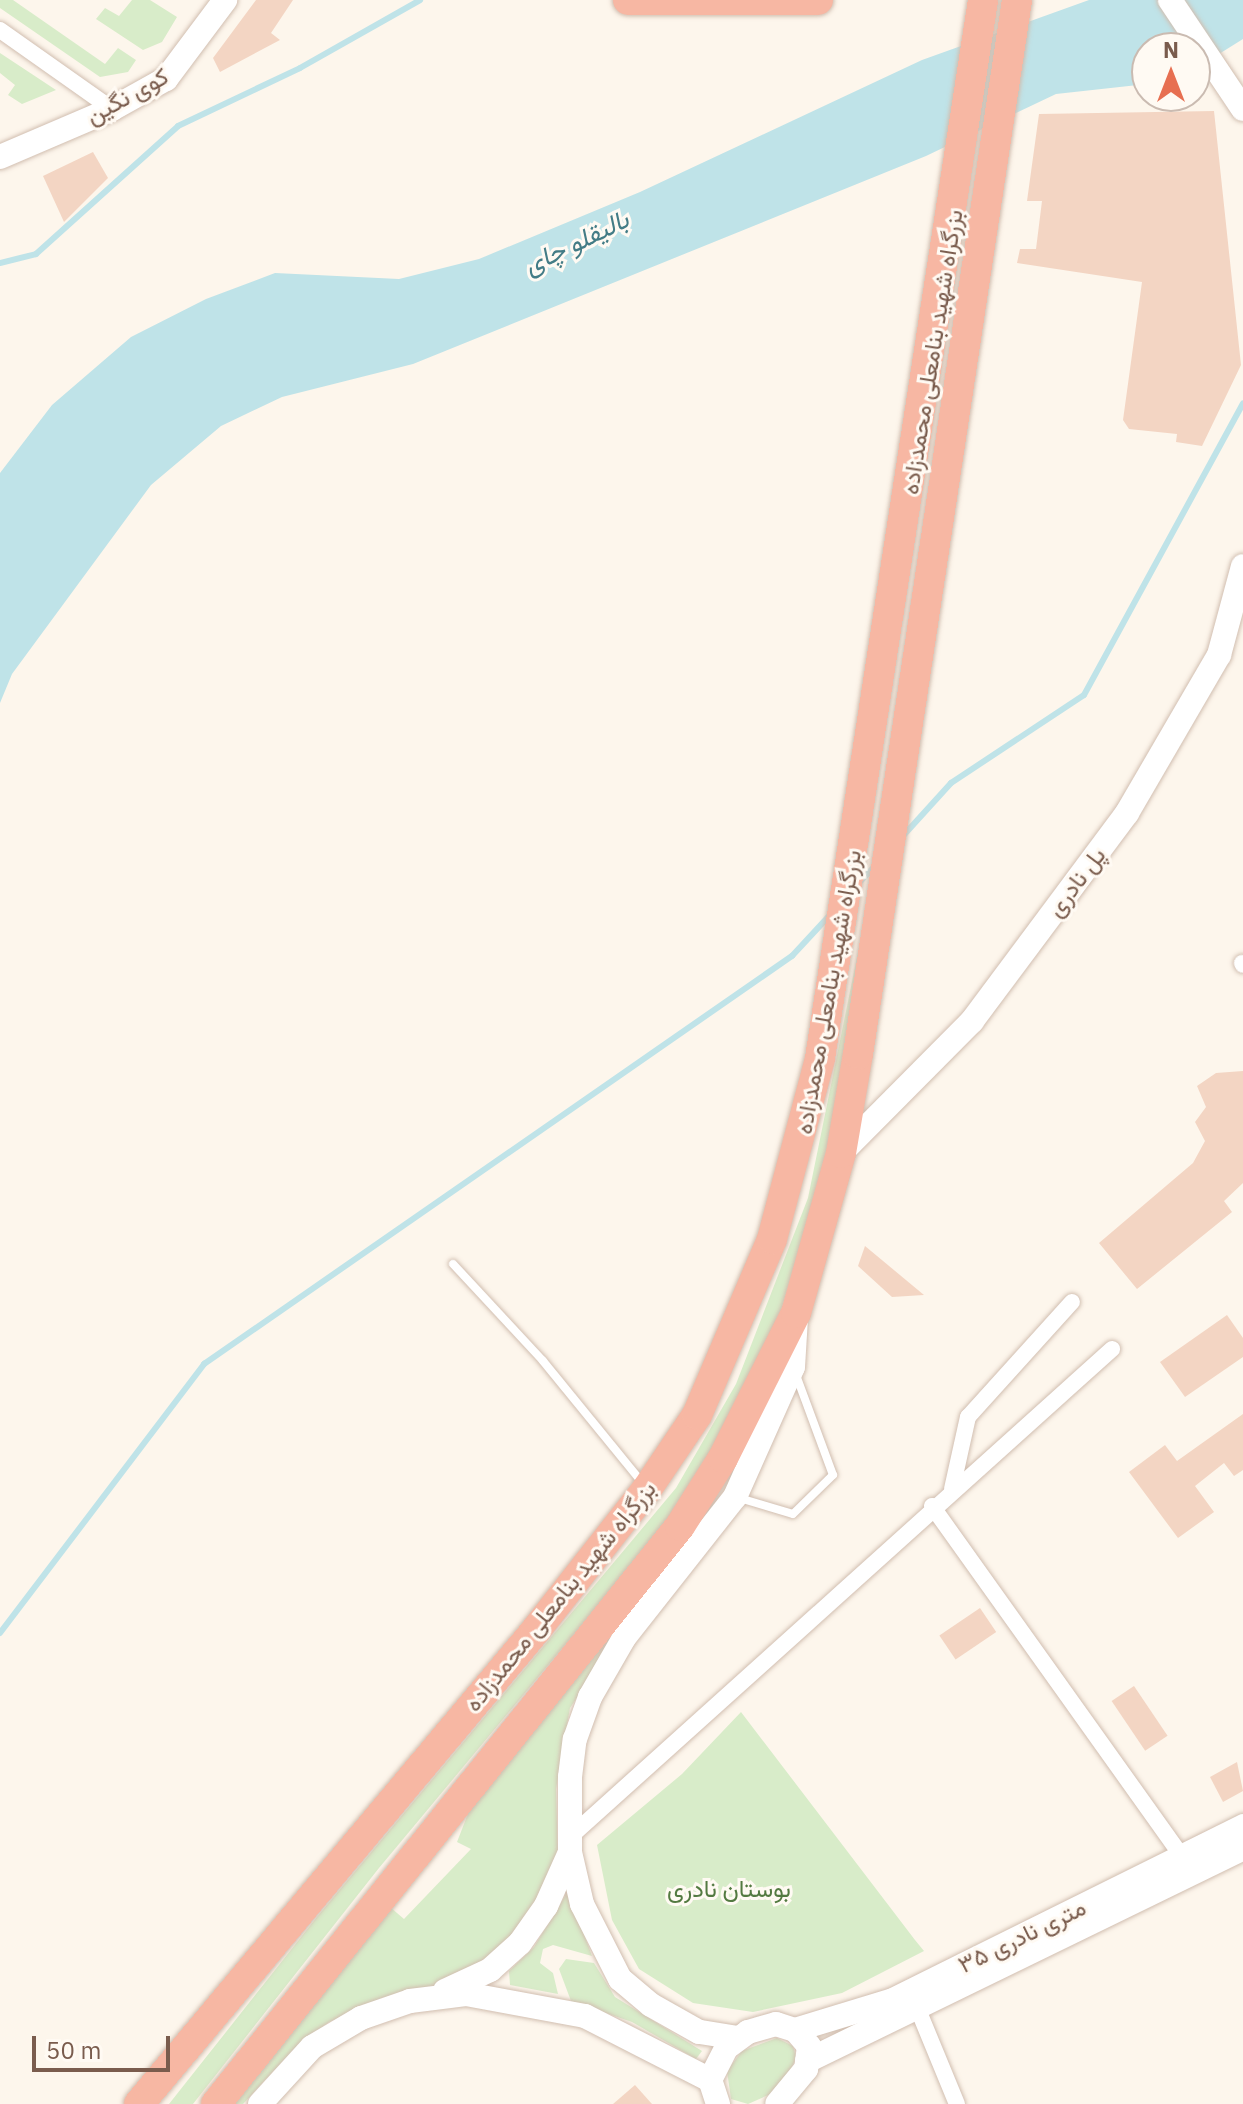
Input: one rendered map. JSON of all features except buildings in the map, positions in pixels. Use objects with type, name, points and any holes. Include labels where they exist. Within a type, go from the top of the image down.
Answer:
[{"type":"highway","points":[[628,0],[818,0]]},
{"type":"highway","name":"بزرگراه شهید بنامعلی محمدزاده","points":[[139,2104],[536,1630],[647,1489],[697,1415],[772,1239],[820,1058],[963,151],[983,0]]},
{"type":"highway","name":"بزرگراه شهید بنامعلی محمدزاده","points":[[216,2104],[680,1526],[723,1458],[796,1313],[841,1153],[893,832],[1017,0]]},
{"type":"street","name":"کوی نگین","points":[[0,157],[112,109],[173,72],[225,0]]},
{"type":"street","points":[[1170,0],[1243,109]]},
{"type":"street","points":[[0,30],[112,109]]},
{"type":"street","name":"پل نادری","points":[[841,1153],[972,1021],[1127,813],[1219,655],[1243,566]]},
{"type":"street","points":[[952,1489],[968,1417],[1072,1302]]},
{"type":"street","points":[[738,2038],[699,2032],[651,2005],[620,1979],[582,1904],[571,1844],[575,1739],[590,1697],[624,1638],[735,1497],[793,1367],[796,1313]]},
{"type":"street","points":[[260,2104],[312,2047],[361,2018],[420,2000],[490,1970],[520,1943],[546,1906],[571,1844],[932,1506],[1112,1349]]},
{"type":"street","points":[[932,1506],[1182,1856]]},
{"type":"street","name":"۳۵ متری نادری","points":[[738,2038],[763,2026],[795,2030],[893,2000],[1243,1826]]},
{"type":"street","name":"۳۵ متری نادری","points":[[807,2061],[1243,1848]]},
{"type":"street","points":[[420,2000],[466,1994],[585,2016],[710,2080],[718,2104]]},
{"type":"street","points":[[917,2007],[957,2104]]},
{"type":"street","points":[[777,2104],[794,2087],[807,2061],[809,2046],[795,2030]]},
{"type":"street","points":[[710,2080],[726,2048],[738,2038]]},
{"type":"lane","points":[[453,1264],[543,1361],[647,1489]]},
{"type":"lane","points":[[735,1497],[793,1514],[833,1475],[793,1367]]},
{"type":"green space","points":[[0,0],[13,0],[105,64],[118,48],[136,60],[128,72],[100,77],[0,8]]},
{"type":"green space","points":[[132,0],[150,0],[177,17],[162,42],[143,50],[96,19],[105,8],[119,16]]},
{"type":"green space","points":[[0,53],[56,90],[22,104],[8,95],[15,85],[0,73]]},
{"type":"green space","points":[[866,913],[832,1136],[777,1324],[724,1435],[664,1526],[379,1868],[193,2104],[169,2104],[317,1917],[676,1488],[736,1384],[808,1198]]},
{"type":"green space","points":[[659,1577],[570,1708],[556,1789],[558,1857],[542,1895],[517,1931],[487,1963],[443,1984],[399,1995],[329,2022],[292,2051],[243,2104],[232,2104],[390,1907],[404,1919],[471,1849],[457,1842],[471,1806]]},
{"type":"green space","name":"بوستان نادری","points":[[741,1712],[924,1951],[842,1993],[753,2012],[693,2003],[639,1969],[612,1920],[597,1845],[682,1774]]},
{"type":"green space","points":[[568,1891],[592,1956],[553,1945],[543,1949],[540,1963],[553,1973],[558,1994],[510,1985],[509,1971],[534,1947]]},
{"type":"green space","points":[[566,1959],[594,1963],[615,1997],[702,2051],[696,2059],[632,2022],[571,2001],[559,1969]]},
{"type":"green space","points":[[777,2038],[793,2046],[796,2057],[784,2088],[748,2104],[731,2099],[727,2071],[742,2051]]},
{"type":"water","name":"بالیقلو چای","points":[[1089,0],[1243,0],[1243,39],[1211,59],[1211,32],[1131,32],[1131,86],[1056,94],[926,156],[413,364],[282,397],[221,426],[151,485],[12,674],[0,703],[0,473],[52,405],[131,337],[206,299],[275,273],[399,279],[479,259],[640,192],[922,60]]},
{"type":"waterway","points":[[0,263],[36,254],[178,126],[300,68],[420,0]]},
{"type":"waterway","points":[[902,837],[951,783],[1084,695],[1243,403]]},
{"type":"waterway","points":[[858,884],[875,866]]},
{"type":"waterway","points":[[0,1633],[204,1364],[792,956],[829,916]]}]
